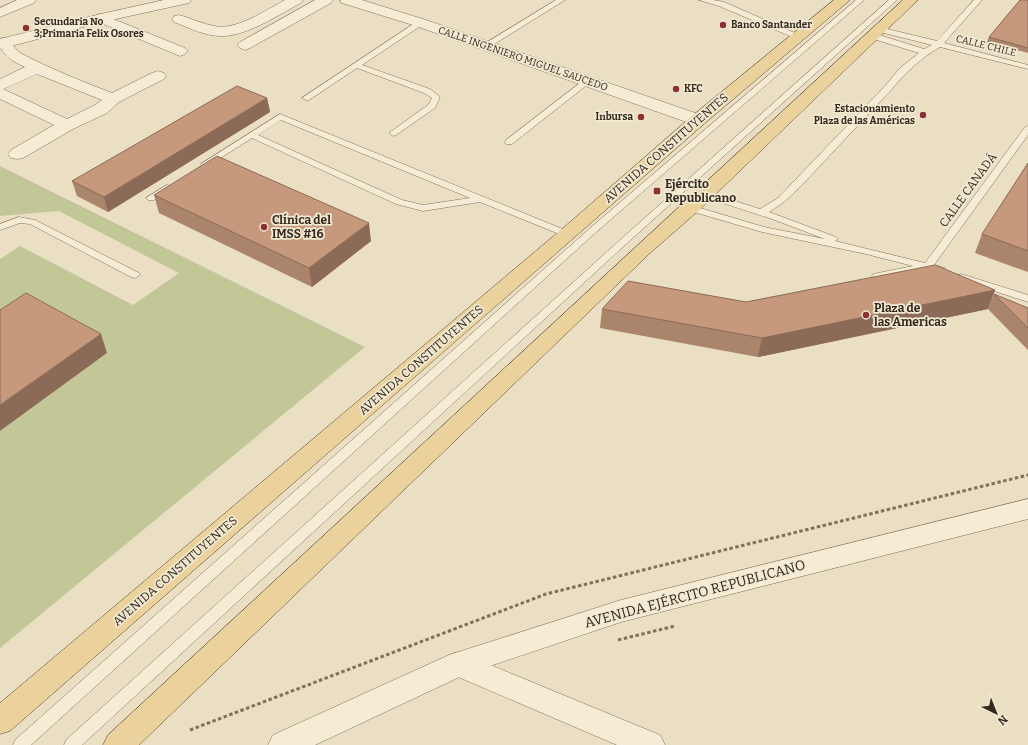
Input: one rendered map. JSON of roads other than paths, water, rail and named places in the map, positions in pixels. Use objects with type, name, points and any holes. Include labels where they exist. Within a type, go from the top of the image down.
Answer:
[{"type":"main road","name":"AVENIDA CONSTITUYENTES","points":[[0,721],[698,120],[843,0]]},
{"type":"main road","points":[[118,745],[642,250],[697,201],[911,0]]},
{"type":"street","points":[[0,2],[4,0]]},
{"type":"street","points":[[0,13],[29,0]]},
{"type":"street","points":[[113,99],[38,68],[14,56],[2,43],[101,18],[184,0]]},
{"type":"street","points":[[179,19],[217,31],[226,32],[237,29],[296,0]]},
{"type":"street","points":[[245,45],[326,0]]},
{"type":"street","name":"CALLE INGENIERO MIGUEL SAUCEDO","points":[[347,0],[421,23],[698,120]]},
{"type":"street","points":[[101,18],[180,51]]},
{"type":"street","points":[[0,85],[38,68]]},
{"type":"street","points":[[17,154],[67,125],[101,109],[113,99],[158,76]]},
{"type":"street","points":[[0,93],[67,125]]},
{"type":"street","name":"AVENIDA EJÉRCITO REPUBLICANO","points":[[283,745],[459,664],[621,611],[1028,509]]},
{"type":"street","points":[[459,664],[650,745]]},
{"type":"lane","points":[[485,46],[561,0]]},
{"type":"lane","points":[[703,0],[721,4],[800,37]]},
{"type":"lane","points":[[20,745],[585,238],[860,0]]},
{"type":"lane","points":[[72,745],[622,243],[893,0]]},
{"type":"lane","points":[[761,212],[781,200],[797,185],[903,70],[925,52],[938,45],[978,0]]},
{"type":"lane","points":[[306,98],[421,23]]},
{"type":"lane","points":[[876,33],[925,52]]},
{"type":"lane","name":"CALLE CHILE","points":[[876,33],[938,45],[1028,67]]},
{"type":"lane","points":[[356,65],[427,91],[436,97],[432,106],[393,133]]},
{"type":"lane","points":[[509,142],[588,81]]},
{"type":"lane","points":[[197,169],[280,117],[567,234]]},
{"type":"lane","name":"CALLE CANADÁ","points":[[928,266],[1028,129]]},
{"type":"lane","points":[[251,135],[399,202],[423,208],[481,199]]},
{"type":"lane","points":[[150,198],[177,181]]},
{"type":"lane","points":[[697,201],[761,212],[866,251]]},
{"type":"lane","points":[[697,201],[762,229],[928,266],[1028,300]]},
{"type":"lane","points":[[0,227],[19,220],[32,222],[136,275]]},
{"type":"lane","points":[[865,279],[928,266]]},
{"type":"place","name":"Banco Santander","points":[[723,25]]},
{"type":"place","name":"Secundaria No 3;Primaria Felix Osores","points":[[26,28]]},
{"type":"place","name":"KFC","points":[[676,89]]},
{"type":"place","name":"Estacionamiento Plaza de las Américas","points":[[923,115]]},
{"type":"place","name":"Inbursa","points":[[641,117]]},
{"type":"place","name":"Ejército Republicano","points":[[657,191]]},
{"type":"place","name":"Clínica del IMSS #16","points":[[264,227]]},
{"type":"place","name":"Plaza de las Americas","points":[[866,315]]}]
